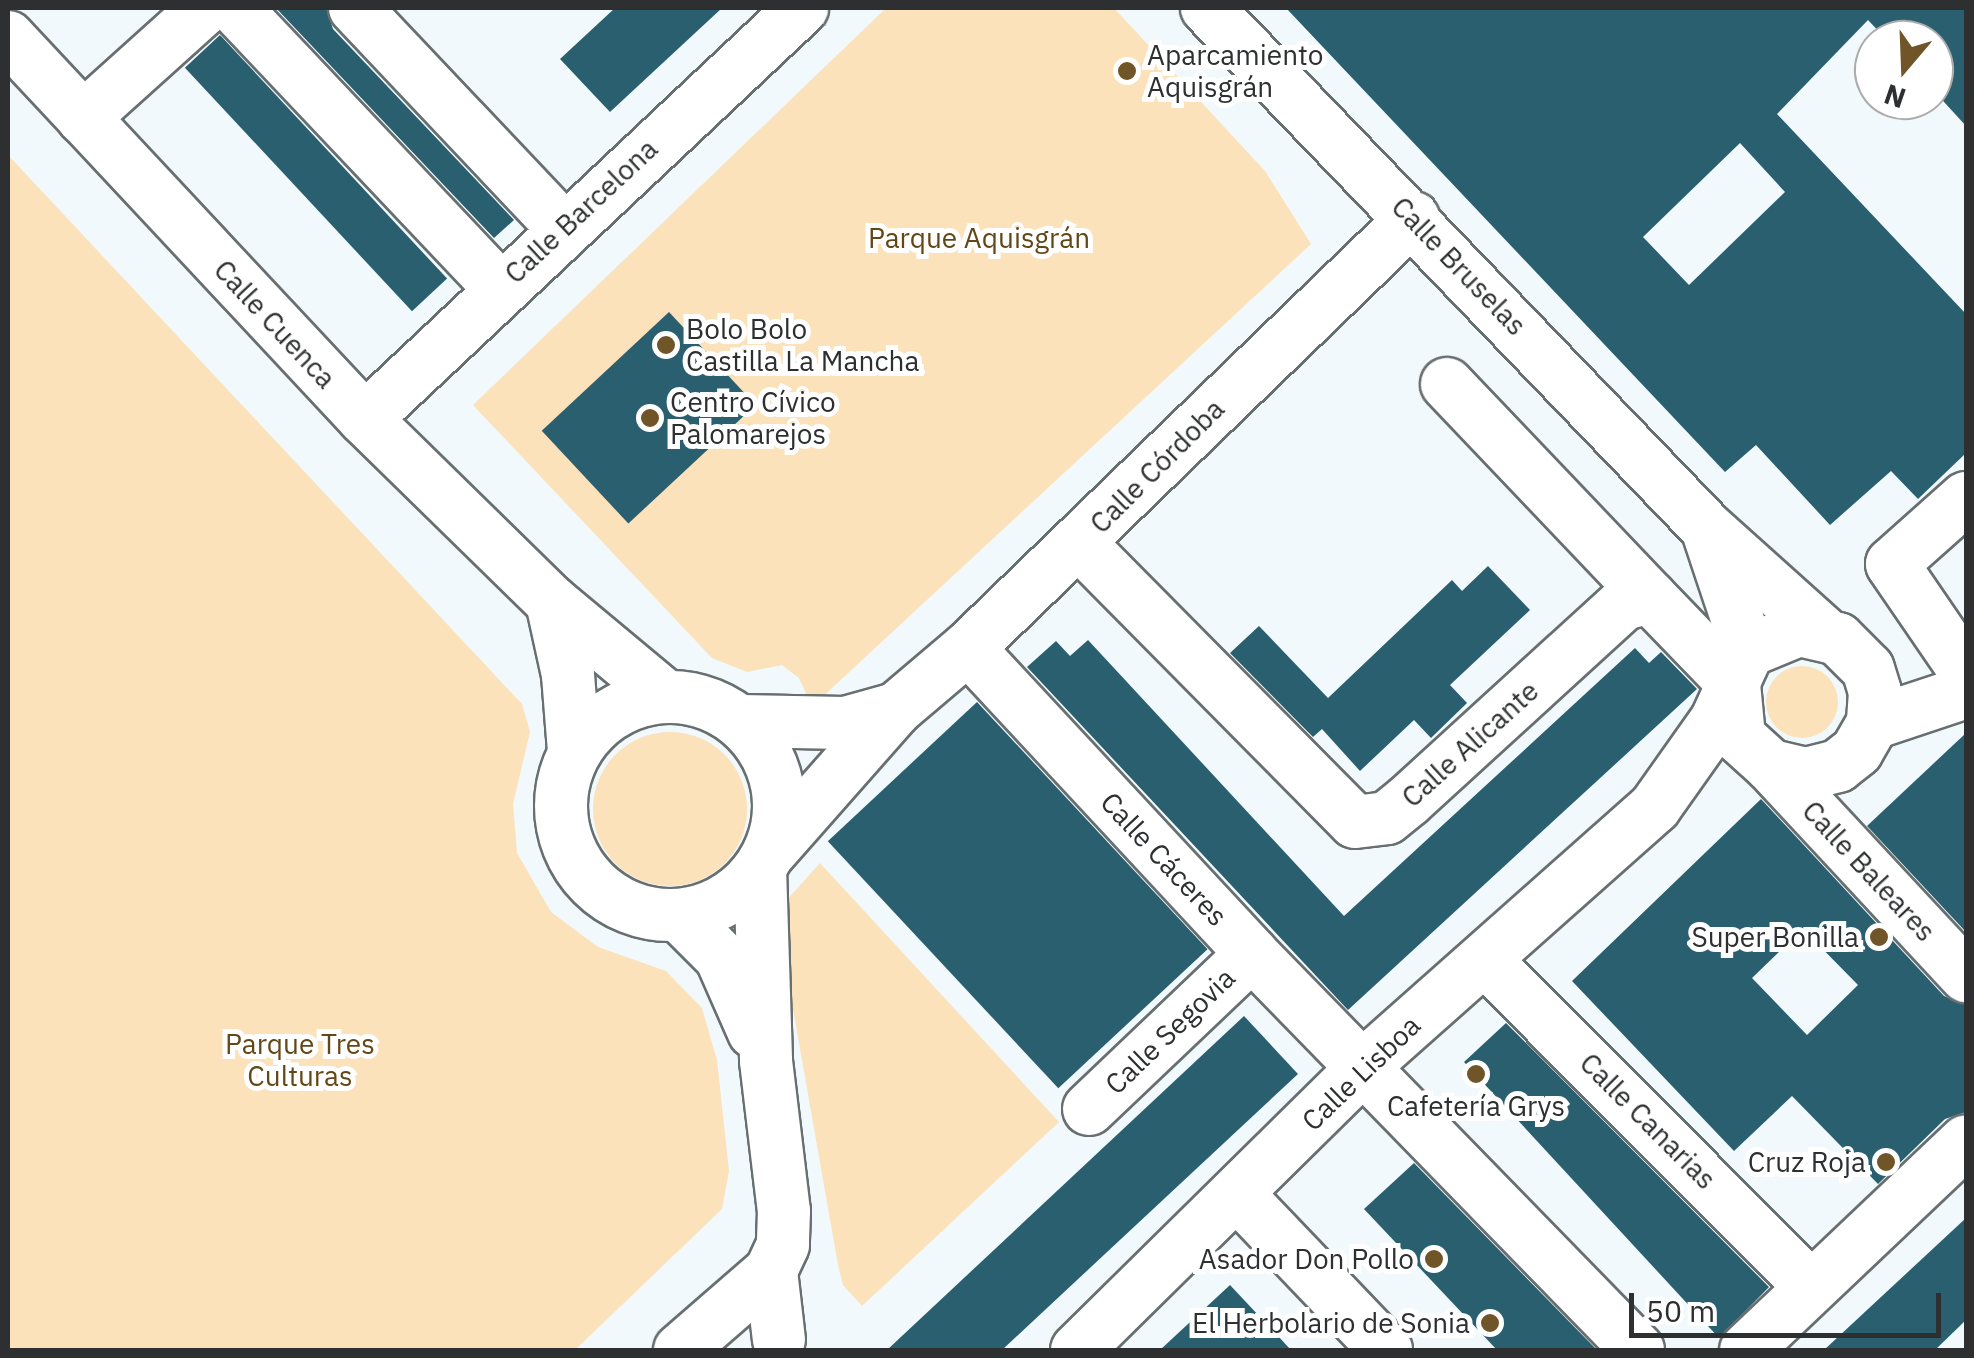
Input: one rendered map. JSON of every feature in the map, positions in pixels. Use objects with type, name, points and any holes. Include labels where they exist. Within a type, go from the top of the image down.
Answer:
[{"type":"street","points":[[83,118],[205,8]]},
{"type":"street","points":[[235,8],[499,288]]},
{"type":"street","points":[[355,8],[563,228]]},
{"type":"street","name":"Calle Barcelona","points":[[364,419],[499,288],[802,8]]},
{"type":"street","name":"Calle Bruselas","points":[[1208,8],[1707,528],[1838,641]]},
{"type":"street","name":"Calle Cuenca","points":[[8,38],[364,419],[552,602],[666,697]]},
{"type":"street","name":"Calle Córdoba","points":[[765,860],[896,709],[968,648],[1079,543],[1412,218]]},
{"type":"street","points":[[1447,384],[1650,597],[1741,668]]},
{"type":"street","points":[[1964,671],[1892,564],[1966,498]]},
{"type":"street","name":"Calle Bruselas","points":[[1707,528],[1741,668]]},
{"type":"street","name":"Calle Alicante","points":[[1079,543],[1145,604],[1333,805],[1355,822],[1370,823],[1408,801],[1624,604],[1650,597]]},
{"type":"street","points":[[552,602],[568,675],[574,752],[561,801],[569,851],[588,880],[614,901],[646,914],[680,916],[725,900],[765,860]]},
{"type":"street","points":[[1838,641],[1875,692],[1873,723],[1857,750],[1838,766],[1806,774],[1765,762],[1739,737],[1741,668],[1776,634],[1838,641],[1964,671]]},
{"type":"street","name":"Calle Cáceres","points":[[968,648],[1362,1068]]},
{"type":"street","name":"Calle Lisboa","points":[[1077,1350],[1239,1196],[1362,1068],[1655,808],[1741,668]]},
{"type":"street","points":[[1873,723],[1964,671]]},
{"type":"street","points":[[574,752],[598,723],[630,704],[666,697],[696,700],[741,720],[768,757],[779,788],[765,860],[766,1061],[784,1210],[783,1245],[772,1271],[699,1334]]},
{"type":"street","name":"Calle Córdoba","points":[[741,720],[845,723],[896,709]]},
{"type":"street","name":"Calle Lisboa","points":[[1655,808],[1765,762]]},
{"type":"street","name":"Calle Baleares","points":[[1765,762],[1966,976]]},
{"type":"street","points":[[680,916],[721,958],[766,1061]]},
{"type":"street","name":"Calle Segovia","points":[[1089,1109],[1252,954]]},
{"type":"street","name":"Calle Canarias","points":[[1484,958],[1810,1286]]},
{"type":"street","points":[[1362,1068],[1638,1350]]},
{"type":"street","points":[[1746,1350],[1966,1141]]},
{"type":"street","points":[[1239,1196],[1386,1350]]},
{"type":"street","points":[[772,1271],[784,1346]]},
{"type":"street","points":[[699,1334],[753,1323],[784,1346]]},
{"type":"green space","name":"Parque Aquisgrán","points":[[886,8],[1114,8],[1265,171],[1311,244],[818,701],[808,698],[799,678],[782,665],[747,672],[712,658],[473,405]]},
{"type":"green space","name":"Parque Tres Culturas","points":[[8,155],[522,704],[530,732],[513,804],[517,853],[551,912],[598,947],[666,971],[702,1008],[717,1060],[729,1171],[722,1209],[575,1350],[8,1350]]},
{"type":"green space","points":[[1802,666],[1828,676],[1838,702],[1828,728],[1802,738],[1776,728],[1766,702],[1776,676]]},
{"type":"green space","points":[[670,732],[700,737],[725,754],[742,779],[747,809],[742,839],[725,864],[700,881],[670,886],[640,881],[615,864],[598,839],[593,809],[598,779],[615,754],[640,737]]},
{"type":"green space","points":[[820,863],[1059,1122],[862,1306],[843,1285],[838,1265],[780,935],[784,903]]},
{"type":"building","points":[[276,8],[326,8],[333,29],[514,220],[494,238]]},
{"type":"building","points":[[615,8],[722,8],[610,112],[560,59]]},
{"type":"building","points":[[1286,8],[1966,8],[1966,126],[1954,113],[1954,20],[1854,20],[1854,34],[1777,114],[1966,314],[1966,453],[1918,499],[1891,471],[1830,525],[1756,445],[1725,472]],"holes":[[[1740,143],[1785,192],[1689,285],[1643,237]]]},
{"type":"building","points":[[220,35],[447,279],[412,311],[185,68]]},
{"type":"building","name":"Centro Cívico Palomarejos","points":[[669,312],[756,405],[628,524],[542,431]]},
{"type":"building","points":[[1488,566],[1530,610],[1450,685],[1467,703],[1431,738],[1414,720],[1360,771],[1322,729],[1313,737],[1230,653],[1259,626],[1328,698],[1452,580],[1462,591]]},
{"type":"building","points":[[1088,640],[1344,916],[1635,648],[1649,663],[1661,652],[1697,689],[1348,1010],[1027,667],[1056,641],[1070,656]]},
{"type":"building","points":[[977,702],[1208,949],[1058,1088],[828,841]]},
{"type":"building","points":[[1966,733],[1966,932],[1867,826]]},
{"type":"building","points":[[1761,799],[1944,996],[1966,1005],[1966,1112],[1945,1119],[1878,1184],[1792,1096],[1734,1151],[1572,981]],"holes":[[[1803,929],[1858,985],[1807,1035],[1752,978]]]},
{"type":"building","points":[[1244,1016],[1298,1074],[1002,1350],[887,1350]]},
{"type":"building","points":[[1506,1023],[1769,1287],[1719,1338],[1464,1062]]},
{"type":"building","points":[[1414,1163],[1597,1350],[1497,1350],[1364,1209]]},
{"type":"building","points":[[1966,1218],[1966,1320],[1935,1350],[1824,1350]]},
{"type":"building","points":[[1230,1285],[1291,1350],[1160,1350]]},
{"type":"place","name":"Aparcamiento Aquisgrán","points":[[1127,71]]},
{"type":"place","name":"Bolo Bolo Castilla La Mancha","points":[[666,345]]},
{"type":"place","name":"Centro Cívico Palomarejos","points":[[650,418]]},
{"type":"place","name":"Super Bonilla","points":[[1879,937]]},
{"type":"place","name":"Cafetería Grys","points":[[1476,1074]]},
{"type":"place","name":"Cruz Roja","points":[[1886,1162]]},
{"type":"place","name":"Asador Don Pollo","points":[[1434,1259]]},
{"type":"place","name":"El Herbolario de Sonia","points":[[1490,1323]]}]
